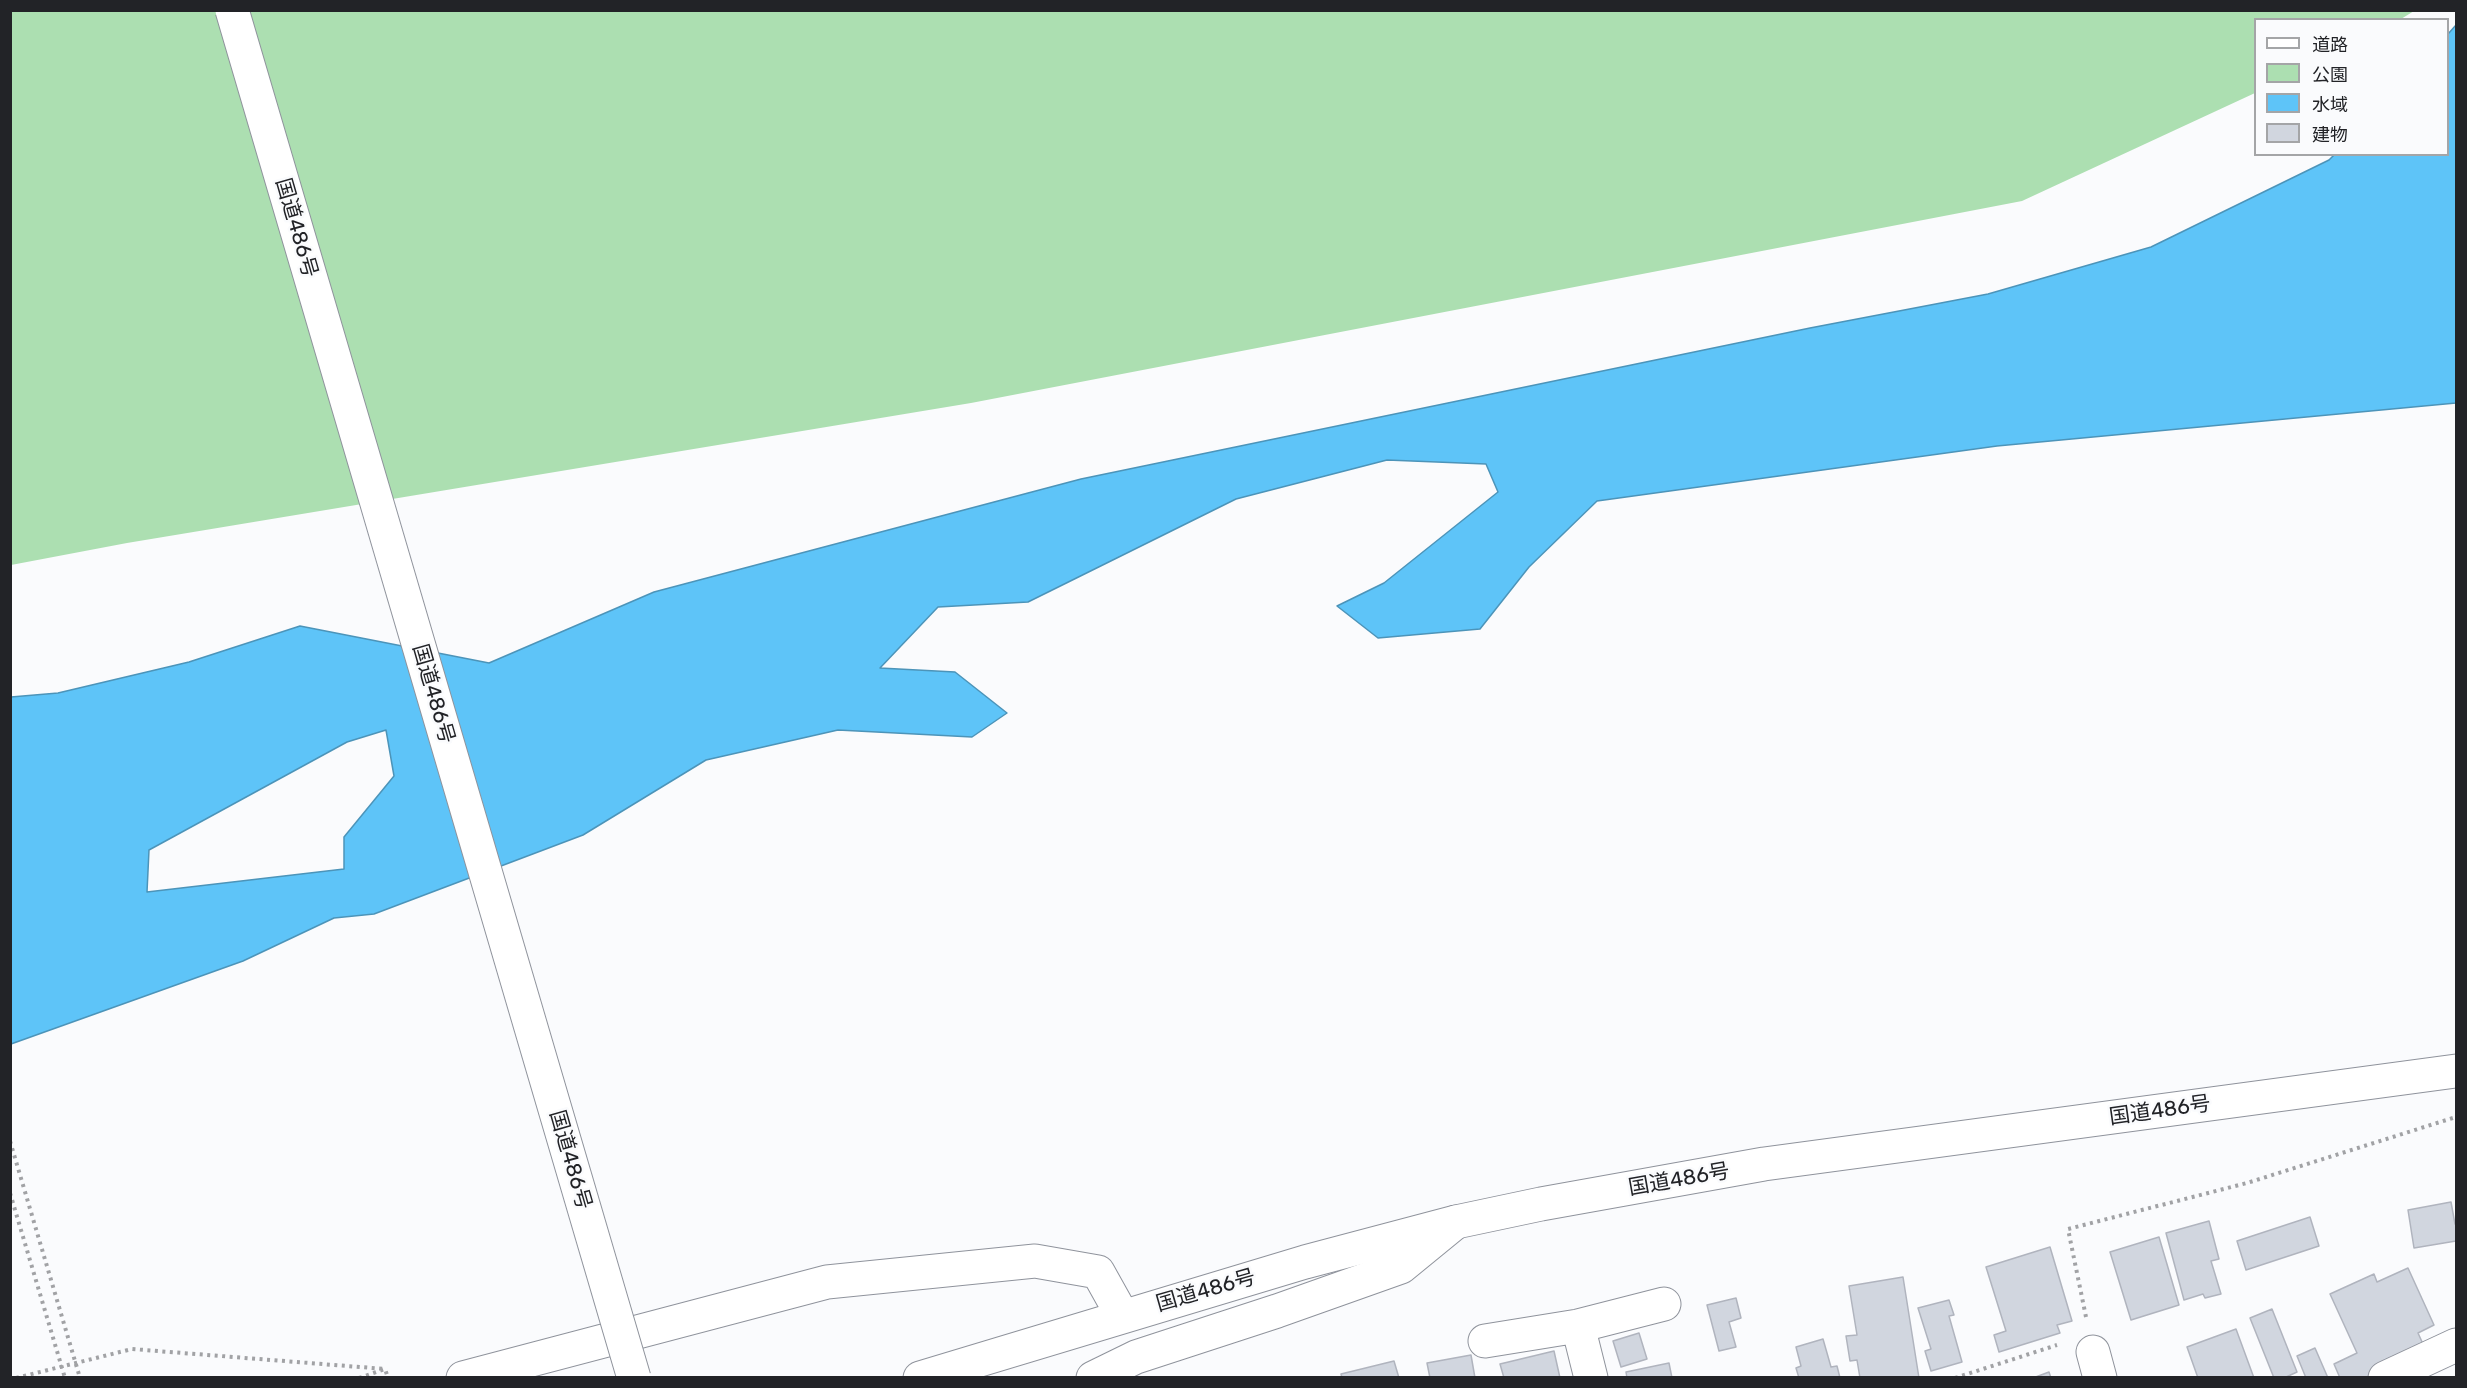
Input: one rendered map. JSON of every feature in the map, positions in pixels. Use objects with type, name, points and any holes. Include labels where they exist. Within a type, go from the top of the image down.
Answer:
[{"type":"main road","name":"国道486号","points":[[232,10],[634,1377]]},
{"type":"main road","name":"国道486号","points":[[920,1377],[1305,1262],[1456,1222],[1541,1204],[1764,1164],[2457,1071]]},
{"type":"main road","points":[[1094,1377],[1136,1357],[1401,1267],[1456,1222]]},
{"type":"main road","points":[[463,1377],[827,1281],[1035,1261],[1098,1272],[1122,1315]]},
{"type":"main road","points":[[1485,1341],[1578,1326],[1664,1304]]},
{"type":"main road","points":[[1578,1326],[1591,1377]]},
{"type":"main road","points":[[2385,1377],[2457,1345]]},
{"type":"path","points":[[1956,1377],[2094,1355],[2068,1229],[2247,1183],[2457,1117]]},
{"type":"path","points":[[10,1141],[80,1377]]},
{"type":"path","points":[[10,1192],[65,1377]]},
{"type":"path","points":[[16,1377],[132,1349],[385,1369]]},
{"type":"path","points":[[359,1377],[385,1369]]},
{"type":"path","points":[[385,1369],[388,1377]]},
{"type":"green space","points":[[11,11],[2414,11],[2403,18],[2254,18],[2254,93],[2022,201],[971,403],[127,543],[11,565]]},
{"type":"water","points":[[2456,25],[2456,403],[1997,446],[1597,501],[1529,567],[1480,629],[1378,638],[1337,606],[1384,583],[1498,492],[1486,464],[1387,460],[1236,499],[1028,602],[938,607],[880,668],[955,672],[1007,713],[972,737],[838,730],[706,760],[583,835],[374,914],[334,918],[243,961],[11,1044],[11,697],[58,693],[189,662],[300,626],[489,663],[654,592],[1081,479],[1810,328],[1988,294],[2151,247],[2333,156],[2449,156],[2449,33]],"holes":[[[386,730],[394,776],[344,837],[344,869],[147,892],[149,850],[347,742]]]},
{"type":"building","points":[[2451,1202],[2456,1223],[2456,1241],[2414,1248],[2408,1210]]},
{"type":"building","points":[[2310,1217],[2319,1246],[2246,1270],[2237,1241]]},
{"type":"building","points":[[2209,1221],[2219,1259],[2211,1261],[2221,1294],[2205,1298],[2203,1294],[2184,1300],[2166,1233]]},
{"type":"building","points":[[2159,1237],[2179,1305],[2131,1320],[2110,1252]]},
{"type":"building","points":[[2050,1247],[2072,1321],[2057,1325],[2060,1333],[1999,1352],[1994,1335],[2006,1331],[1986,1267]]},
{"type":"building","points":[[2408,1268],[2434,1325],[2418,1333],[2423,1344],[2370,1378],[2340,1378],[2334,1364],[2357,1353],[2330,1294],[2374,1274],[2377,1282]]},
{"type":"building","points":[[1903,1277],[1919,1378],[1860,1378],[1857,1360],[1850,1361],[1846,1336],[1857,1335],[1849,1286]]},
{"type":"building","points":[[1736,1298],[1741,1318],[1729,1322],[1736,1347],[1719,1351],[1707,1305]]},
{"type":"building","points":[[1949,1300],[1954,1315],[1949,1316],[1962,1362],[1931,1371],[1925,1351],[1931,1349],[1918,1308]]},
{"type":"building","points":[[2272,1309],[2297,1372],[2284,1378],[2274,1378],[2250,1318]]},
{"type":"building","points":[[2236,1329],[2254,1378],[2198,1378],[2187,1347]]},
{"type":"building","points":[[1639,1333],[1647,1359],[1621,1367],[1613,1341]]},
{"type":"building","points":[[1823,1339],[1831,1367],[1837,1366],[1840,1378],[1799,1378],[1796,1368],[1801,1366],[1796,1347]]},
{"type":"building","points":[[2315,1348],[2328,1378],[2306,1378],[2297,1356]]},
{"type":"building","points":[[1554,1351],[1560,1378],[1504,1378],[1500,1364]]},
{"type":"building","points":[[1471,1355],[1475,1378],[1430,1378],[1427,1363]]},
{"type":"building","points":[[1394,1361],[1399,1378],[1342,1378],[1341,1374]]},
{"type":"building","points":[[1669,1363],[1672,1378],[1627,1378],[1626,1372]]},
{"type":"building","points":[[2049,1372],[2051,1378],[2033,1378]]}]
